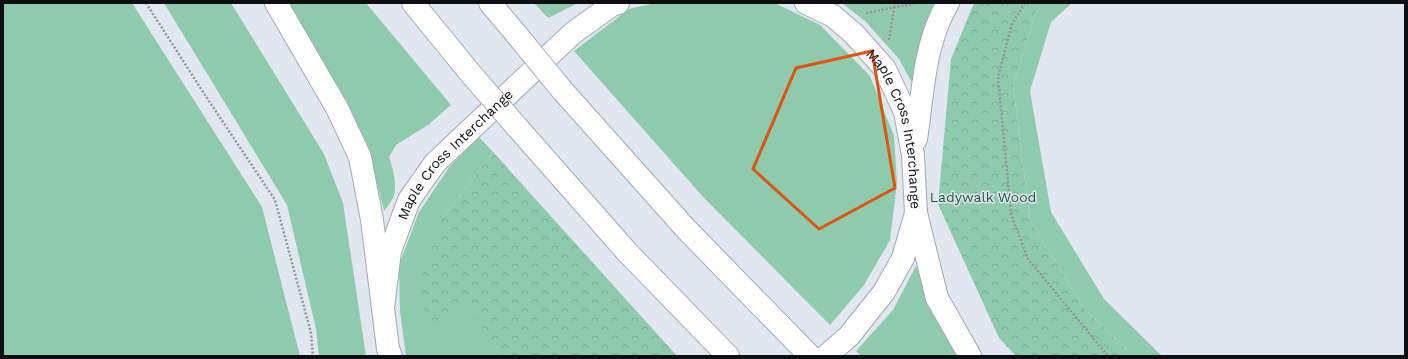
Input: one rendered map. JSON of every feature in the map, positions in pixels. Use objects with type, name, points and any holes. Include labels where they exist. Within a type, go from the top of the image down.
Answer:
[{"type":"main road","points":[[276,3],[337,108],[360,157],[372,220],[383,308]]},
{"type":"main road","points":[[412,3],[517,128],[627,252],[728,356]]},
{"type":"main road","points":[[490,3],[562,90],[687,230],[803,349]]},
{"type":"main road","name":"Maple Cross Interchange","points":[[391,356],[388,349],[383,308],[390,251],[409,200],[435,163],[573,33],[612,5],[618,3]]},
{"type":"main road","name":"Maple Cross Interchange","points":[[806,3],[833,16],[854,34],[885,69],[905,112],[913,155],[916,213],[903,258],[884,292],[849,336],[826,356]]},
{"type":"main road","points":[[913,155],[930,47],[940,17],[948,3]]},
{"type":"main road","points":[[916,213],[937,298],[970,356]]},
{"type":"path","points":[[146,3],[275,200],[311,333],[313,356]]},
{"type":"path","points":[[885,69],[896,3]]},
{"type":"path","points":[[833,16],[869,13],[916,3]]},
{"type":"path","points":[[1025,3],[1012,24],[998,77],[1011,214],[1028,258],[1108,356]]},
{"type":"highlighted area","points":[[872,51],[895,188],[819,229],[753,169],[796,68]]},
{"type":"green space","points":[[3,3],[132,3],[262,207],[300,356],[3,356]]},
{"type":"green space","points":[[164,3],[231,3],[324,154],[343,203],[366,356],[319,356],[316,329],[287,205]]},
{"type":"green space","points":[[284,3],[366,3],[451,105],[428,125],[396,145],[389,157],[394,178],[394,194],[392,200],[384,211],[367,143]]},
{"type":"green space","points":[[534,3],[578,3],[548,18]]},
{"type":"green space","points":[[655,3],[775,3],[820,25],[870,76],[894,136],[897,182],[890,240],[864,285],[830,325],[704,198],[574,51],[629,9]]},
{"type":"green space","points":[[842,3],[937,3],[915,88],[899,59],[865,21]]},
{"type":"green space","name":"Ladywalk Wood","points":[[974,3],[1044,3],[1036,12],[1013,85],[1030,220],[1083,307],[1133,356],[1016,356],[999,338],[938,204],[951,59]]},
{"type":"green space","points":[[1044,3],[1072,3],[1051,22],[1030,91],[1051,212],[1104,299],[1162,356],[1133,356],[1083,307],[1030,220],[1013,85],[1036,12]]},
{"type":"green space","points":[[479,137],[493,152],[443,218],[469,306],[502,356],[406,356],[400,311],[399,265],[419,212],[450,166]]},
{"type":"green space","points":[[493,152],[677,356],[502,356],[469,307],[425,326],[420,280],[443,218]]},
{"type":"green space","points":[[916,266],[936,320],[963,356],[861,356],[856,351],[893,310]]}]
